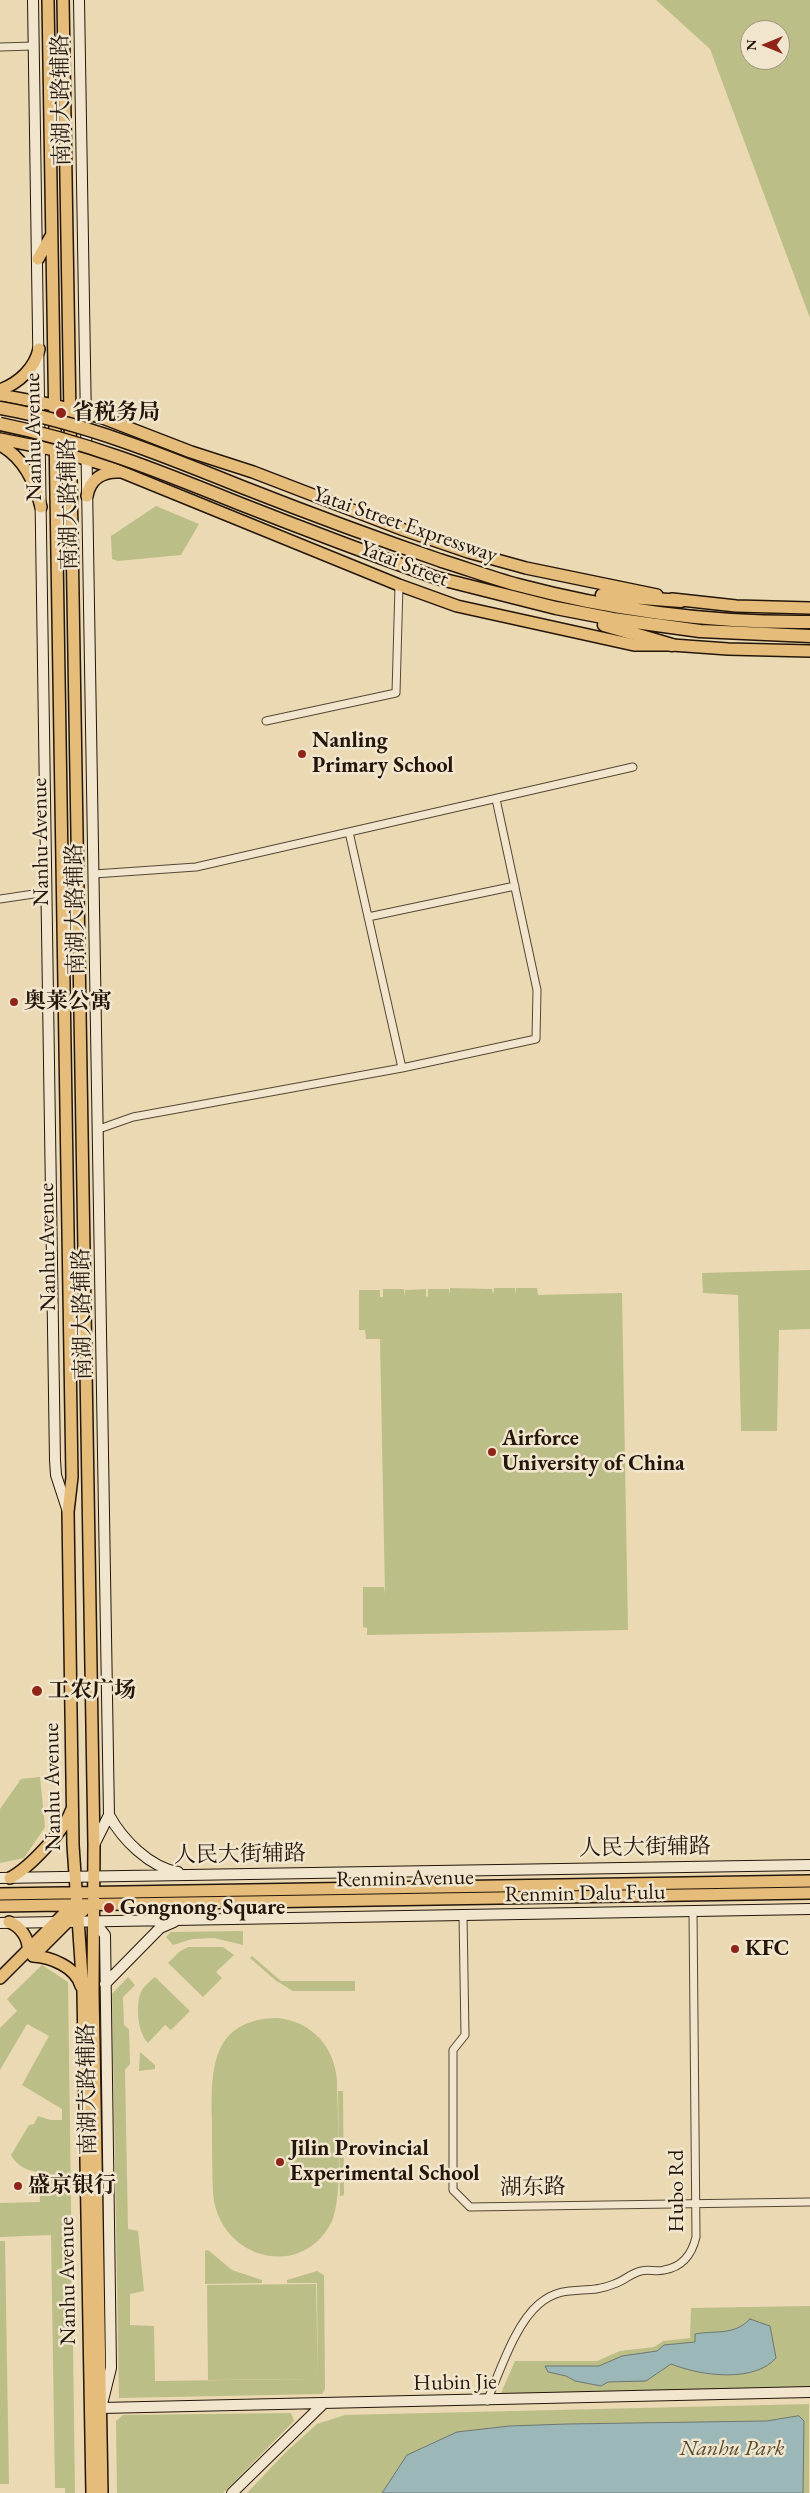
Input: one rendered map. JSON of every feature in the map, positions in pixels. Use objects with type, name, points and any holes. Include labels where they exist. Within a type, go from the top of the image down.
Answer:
[{"type":"highway","name":"Yatai Street Expressway","points":[[0,408],[40,416],[110,436],[364,534],[466,568],[473,573],[601,604],[732,620],[810,622]]},
{"type":"highway","name":"Yatai Street Expressway","points":[[0,424],[64,438],[105,451],[325,538],[437,578],[466,586],[476,586],[556,608],[652,625],[739,634],[810,636]]},
{"type":"highway","points":[[466,568],[476,566],[603,596],[681,601]]},
{"type":"highway","points":[[466,586],[475,594],[521,607],[614,628],[672,645]]},
{"type":"main road","name":"Nanhu Avenue","points":[[48,0],[72,1477],[68,1512],[75,1876],[73,1910],[83,1992],[92,2493]]},
{"type":"main road","name":"Nanhu Avenue","points":[[64,0],[94,1845],[102,2493]]},
{"type":"main road","points":[[38,259],[51,236]]},
{"type":"main road","points":[[0,390],[13,383],[32,367],[39,349]]},
{"type":"main road","name":"Yatai Street","points":[[0,395],[54,405],[86,414],[253,472],[432,540],[526,568],[681,601],[736,606],[810,608]]},
{"type":"main road","name":"Yatai Street","points":[[0,439],[55,450],[123,472],[457,606],[634,645],[810,651]]},
{"type":"main road","points":[[0,445],[14,455],[28,471],[41,507]]},
{"type":"main road","points":[[87,496],[91,484],[99,477],[109,472],[123,472]]},
{"type":"main road","points":[[5,1878],[28,1865],[67,1820],[73,1802]]},
{"type":"main road","name":"Renmin Avenue","points":[[94,1893],[810,1881]]},
{"type":"main road","points":[[0,1988],[30,1953],[73,1910],[94,1893]]},
{"type":"main road","name":"Renmin Avenue","points":[[0,1906],[73,1910],[94,1905],[810,1893]]},
{"type":"main road","name":"Renmin Avenue","points":[[0,1894],[73,1910]]},
{"type":"main road","points":[[4,1922],[15,1924],[28,1941],[30,1953]]},
{"type":"main road","points":[[0,1978],[30,1953]]},
{"type":"main road","points":[[30,1953],[48,1958],[71,1970],[79,1980],[83,1992]]},
{"type":"street","name":"南湖大路辅路","points":[[33,0],[55,1460],[56,1475],[68,1512]]},
{"type":"street","name":"南湖大路辅路","points":[[79,0],[109,1815],[94,1845]]},
{"type":"street","points":[[0,47],[34,46]]},
{"type":"street","points":[[266,721],[396,693],[399,584]]},
{"type":"street","points":[[94,874],[196,867],[633,768]]},
{"type":"street","points":[[99,1129],[133,1117],[402,1068],[536,1039],[537,990],[496,799]]},
{"type":"street","points":[[350,832],[402,1068]]},
{"type":"street","points":[[368,918],[514,886]]},
{"type":"street","points":[[0,899],[47,892]]},
{"type":"street","points":[[109,1815],[120,1834],[150,1860],[173,1871],[191,1875]]},
{"type":"street","name":"人民大街辅路","points":[[5,1878],[810,1864]]},
{"type":"street","name":"Renmin Dalu Fulu","points":[[4,1922],[73,1910],[94,1921],[810,1909]]},
{"type":"street","name":"Hubo Rd","points":[[487,2401],[512,2344],[526,2319],[537,2305],[552,2294],[567,2290],[601,2288],[615,2284],[626,2276],[642,2270],[664,2270],[679,2264],[692,2252],[696,2237],[693,1911]]},
{"type":"street","name":"湖东路","points":[[463,1915],[465,2035],[453,2050],[453,2190],[470,2207],[810,2202]]},
{"type":"street","points":[[105,1984],[160,1928],[170,1923],[188,1920]]},
{"type":"street","name":"南湖大路辅路","points":[[94,1921],[104,1935],[111,2368],[101,2408]]},
{"type":"street","name":"Hubin Jie","points":[[101,2408],[322,2405],[810,2392]]},
{"type":"street","points":[[232,2493],[322,2405]]},
{"type":"green space","points":[[656,0],[810,0],[810,318],[710,49]]},
{"type":"green space","points":[[156,506],[199,524],[181,555],[118,561],[112,559],[111,536]]},
{"type":"green space","points":[[810,1270],[810,1329],[779,1330],[777,1431],[741,1431],[738,1295],[703,1293],[702,1273]]},
{"type":"green space","points":[[450,1288],[492,1289],[493,1295],[494,1288],[515,1288],[515,1295],[516,1288],[537,1288],[538,1295],[622,1293],[628,1630],[367,1635],[367,1628],[363,1627],[363,1587],[384,1587],[385,1594],[380,1339],[366,1339],[365,1330],[359,1330],[359,1290],[380,1290],[380,1297],[383,1297],[383,1289],[404,1289],[404,1297],[405,1290],[426,1289],[426,1296],[428,1297],[428,1289],[449,1289],[450,1296]]},
{"type":"green space","points":[[40,1777],[45,1827],[24,1858],[0,1863],[0,1809],[21,1779]]},
{"type":"green space","points":[[243,1931],[243,1945],[214,1938],[192,1939],[173,1945],[166,1937],[171,1932]]},
{"type":"green space","points":[[188,1947],[223,1947],[234,1955],[216,1972],[222,1978],[203,1997],[168,1963],[179,1952]]},
{"type":"green space","points":[[252,1956],[281,1981],[355,1981],[355,1991],[293,1991],[275,1980],[250,1958]]},
{"type":"green space","points":[[42,1965],[68,1982],[75,2493],[65,2493],[65,2488],[55,2488],[51,2235],[0,2237],[0,2203],[40,2202],[39,2172],[23,2167],[11,2155],[29,2125],[34,2124],[38,2116],[50,2120],[62,2120],[62,2109],[22,2085],[49,2036],[27,2024],[0,2070],[0,2028],[17,2011],[7,1999]]},
{"type":"green space","points":[[128,1977],[135,1985],[123,1997],[124,2025],[129,2029],[130,2064],[125,2070],[128,2229],[138,2231],[144,2291],[130,2294],[130,2325],[154,2326],[155,2381],[310,2379],[208,2380],[207,2285],[316,2284],[318,2379],[317,2283],[287,2283],[287,2280],[317,2271],[324,2275],[325,2389],[322,2394],[119,2398],[112,1994]]},
{"type":"green space","points":[[155,1977],[190,2011],[171,2030],[165,2025],[148,2043],[142,2033],[138,2019],[138,2004],[142,1990]]},
{"type":"green space","points":[[278,2018],[290,2020],[311,2030],[326,2046],[331,2057],[337,2080],[339,2153],[338,2192],[332,2221],[319,2240],[302,2252],[283,2256],[264,2255],[245,2247],[230,2234],[219,2216],[213,2194],[212,2176],[212,2083],[220,2050],[227,2037],[239,2027],[256,2021]]},
{"type":"green space","points":[[140,2052],[155,2065],[155,2069],[139,2071]]},
{"type":"green space","points":[[338,2091],[343,2091],[344,2195],[340,2196]]},
{"type":"green space","points":[[0,2241],[5,2241],[9,2484],[0,2484]]},
{"type":"green space","points":[[208,2250],[232,2270],[262,2280],[262,2283],[205,2284],[205,2251]]},
{"type":"green space","points":[[810,2306],[810,2394],[498,2400],[515,2361],[597,2361],[620,2351],[654,2347],[663,2341],[690,2338],[691,2308]]},
{"type":"green space","name":"Nanhu Park","points":[[809,2404],[809,2493],[247,2493],[286,2452],[317,2424],[345,2415]]},
{"type":"green space","points":[[291,2413],[294,2421],[223,2493],[117,2493],[116,2421],[123,2415]]},
{"type":"water","points":[[750,2319],[770,2326],[776,2358],[766,2366],[755,2371],[741,2374],[712,2374],[697,2372],[671,2364],[646,2381],[608,2382],[601,2386],[575,2381],[566,2376],[548,2372],[545,2366],[599,2366],[622,2356],[657,2351],[664,2345],[695,2342],[695,2334],[731,2330],[738,2328]]},
{"type":"water","name":"Nanhu Park","points":[[799,2416],[804,2421],[803,2493],[382,2493],[407,2455],[457,2432],[509,2426],[766,2421]]},
{"type":"place","name":"省税务局","points":[[61,413]]},
{"type":"place","name":"Nanling Primary School","points":[[302,754]]},
{"type":"place","name":"奥莱公寓","points":[[14,1002]]},
{"type":"place","name":"Airforce University of China","points":[[492,1452]]},
{"type":"place","name":"工农广场","points":[[37,1691]]},
{"type":"place","name":"Gongnong Square","points":[[109,1908]]},
{"type":"place","name":"KFC","points":[[735,1949]]},
{"type":"place","name":"Jilin Provincial Experimental School","points":[[280,2162]]},
{"type":"place","name":"盛京银行","points":[[18,2186]]}]
